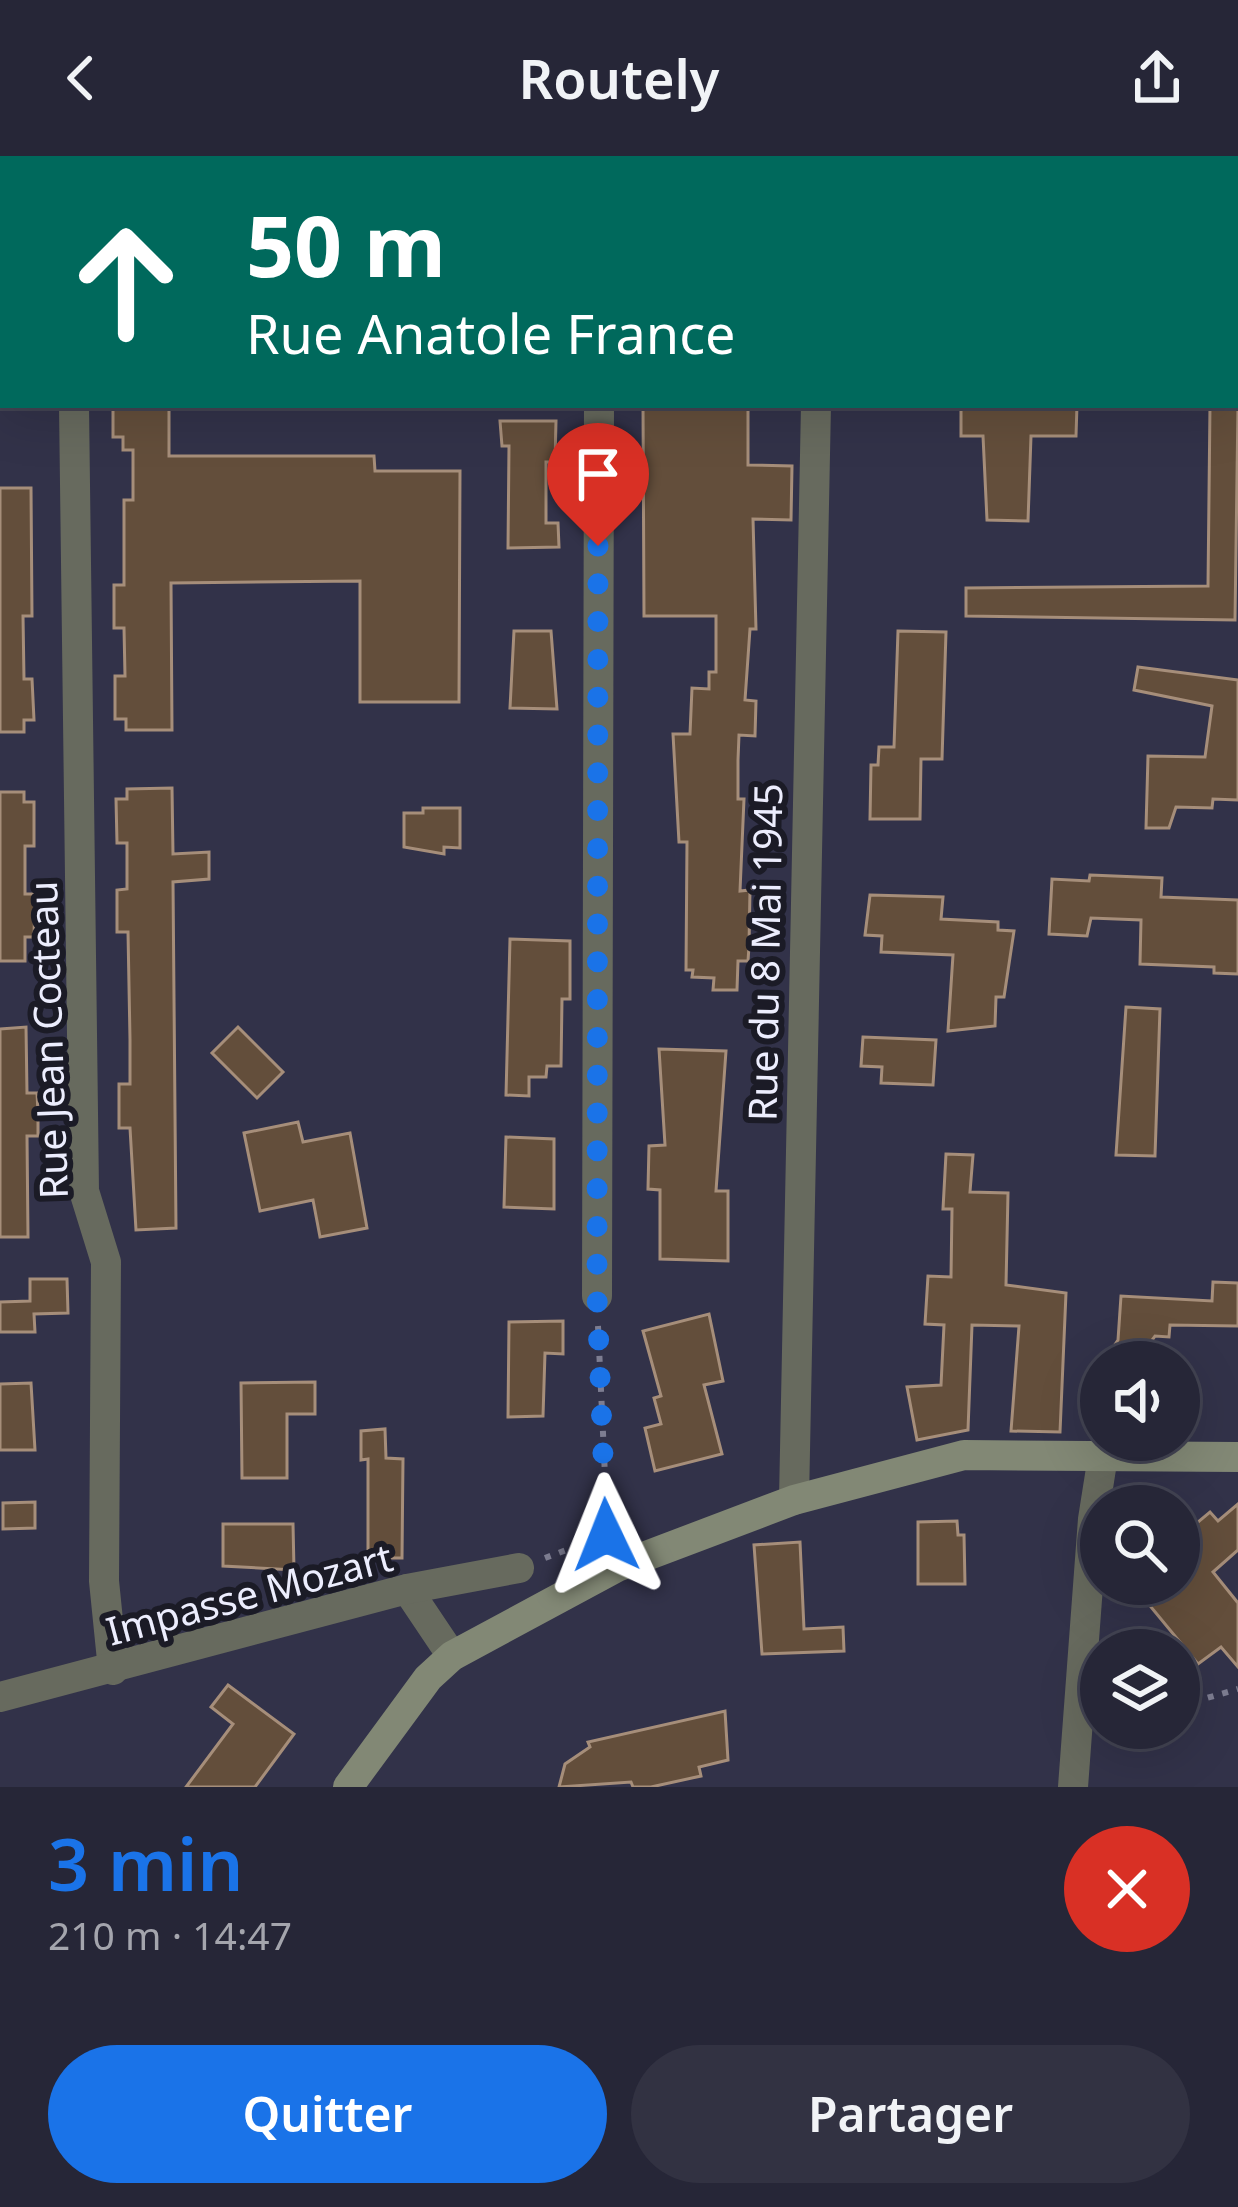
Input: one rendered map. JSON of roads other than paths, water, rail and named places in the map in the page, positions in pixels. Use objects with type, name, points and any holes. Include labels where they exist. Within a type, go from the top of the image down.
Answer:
[{"type":"street","name":"Rue Jean Cocteau","points":[[74,408],[84,1191],[106,1262],[104,1581],[113,1670]]},
{"type":"street","points":[[597,1296],[598,408]]},
{"type":"street","name":"Rue du 8 Mai 1945","points":[[794,1500],[816,408]]},
{"type":"street","points":[[349,1787],[428,1678],[452,1656],[617,1567],[794,1500],[964,1456],[1080,1456]]},
{"type":"street","points":[[1200,1457],[1238,1457]]},
{"type":"street","points":[[1073,1787],[1093,1519],[1102,1461]]},
{"type":"street","name":"Impasse Mozart","points":[[0,1697],[407,1589],[519,1568]]},
{"type":"street","points":[[407,1589],[452,1656]]}]
